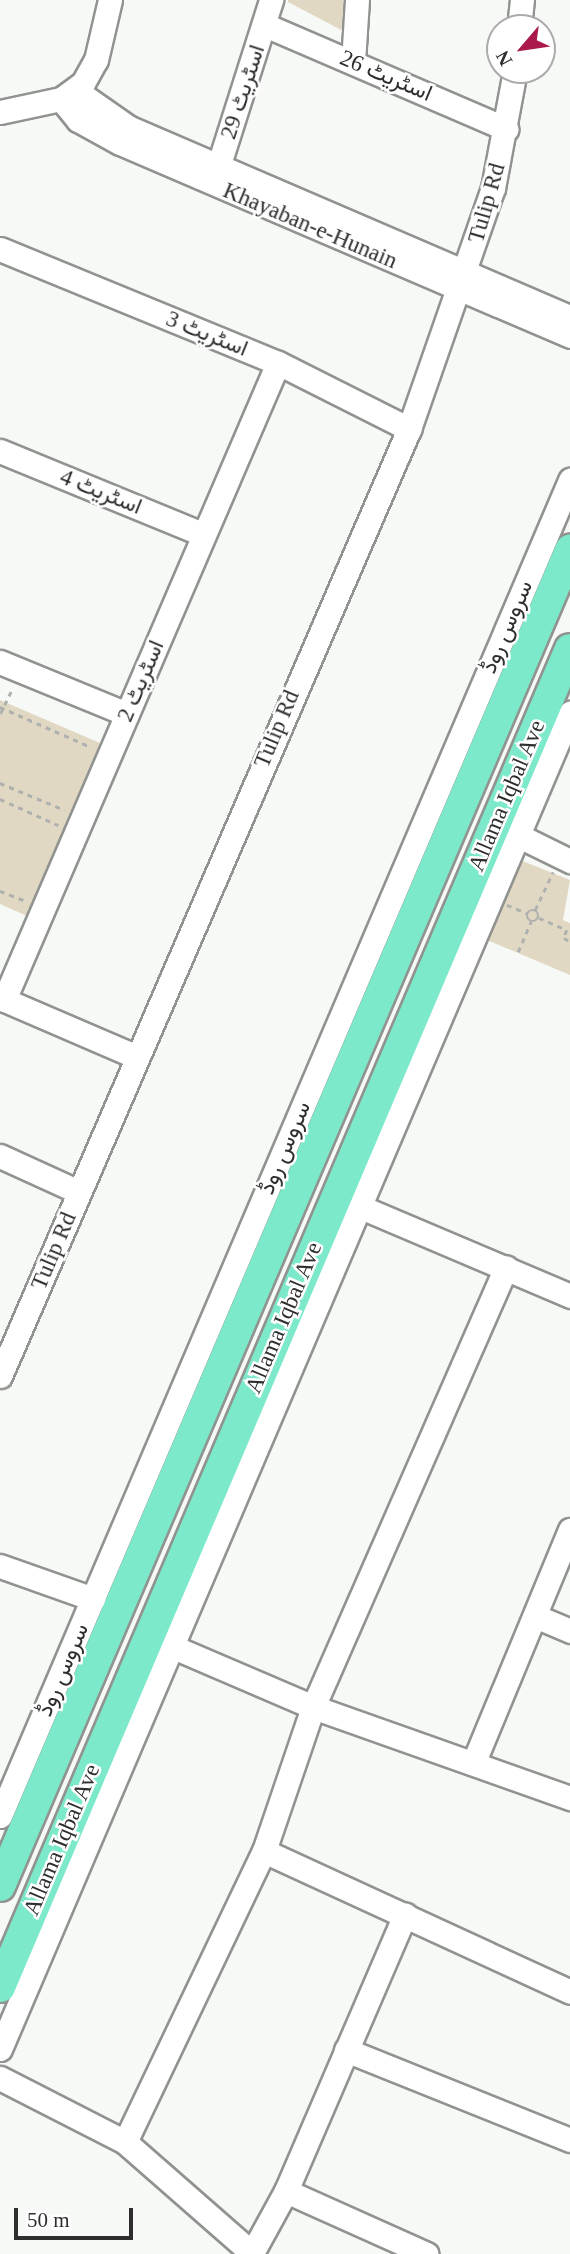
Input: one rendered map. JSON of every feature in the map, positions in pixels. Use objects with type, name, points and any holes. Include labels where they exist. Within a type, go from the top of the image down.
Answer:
[{"type":"main road","name":"Allama Iqbal Ave","points":[[0,1886],[570,550]]},
{"type":"main road","name":"Allama Iqbal Ave","points":[[0,1987],[570,649]]},
{"type":"street","points":[[0,112],[68,95],[96,60],[110,0]]},
{"type":"street","name":"اسٹریٹ 29","points":[[215,175],[271,0]]},
{"type":"street","points":[[354,62],[358,0]]},
{"type":"street","name":"اسٹریٹ 26","points":[[265,25],[508,129]]},
{"type":"street","name":"Tulip Rd","points":[[0,1376],[10,1328],[79,1192],[409,429],[462,284],[508,129],[513,84]]},
{"type":"street","name":"Khayaban-e-Hunain","points":[[68,95],[99,131],[215,175],[462,284],[570,336]]},
{"type":"street","name":"اسٹریٹ 3","points":[[0,249],[278,363],[409,429]]},
{"type":"street","name":"Khayaban-e-Hunain","points":[[462,284],[570,317]]},
{"type":"street","name":"اسٹریٹ 2","points":[[2,999],[70,821],[127,714],[202,534],[278,363]]},
{"type":"street","name":"اسٹریٹ 4","points":[[0,451],[202,534]]},
{"type":"street","name":"سروس روڈ","points":[[0,1816],[570,480]]},
{"type":"street","points":[[11,666],[127,714]]},
{"type":"street","points":[[0,2049],[170,1646],[363,1208],[521,837],[570,713]]},
{"type":"street","points":[[521,837],[565,858]]},
{"type":"street","points":[[2,999],[137,1057]]},
{"type":"street","points":[[0,1156],[79,1192]]},
{"type":"street","points":[[363,1208],[570,1296]]},
{"type":"street","points":[[125,2142],[264,1852],[313,1707],[506,1267]]},
{"type":"street","points":[[475,1759],[570,1530]]},
{"type":"street","points":[[0,1566],[93,1599]]},
{"type":"street","points":[[535,1616],[570,1631]]},
{"type":"street","points":[[170,1646],[313,1707],[475,1759],[570,1798]]},
{"type":"street","points":[[264,1852],[570,1992]]},
{"type":"street","points":[[0,2078],[125,2142],[252,2254],[286,2191],[405,1915]]},
{"type":"street","points":[[346,2050],[570,2140]]},
{"type":"street","points":[[286,2191],[427,2254]]},
{"type":"path","points":[[0,715],[11,666]]},
{"type":"path","points":[[1,708],[91,746],[85,759]]},
{"type":"path","points":[[0,783],[70,821]]},
{"type":"path","points":[[69,797],[70,821]]},
{"type":"path","points":[[0,799],[70,821]]},
{"type":"path","points":[[52,837],[70,821]]},
{"type":"path","points":[[494,900],[528,913],[535,910],[565,858]]},
{"type":"path","points":[[0,891],[25,902],[31,889]]},
{"type":"path","points":[[535,910],[539,918],[567,930],[564,938],[570,940]]},
{"type":"path","points":[[528,913],[531,922]]},
{"type":"path","points":[[518,952],[531,922],[539,918]]},
{"type":"shaded area","points":[[288,0],[350,0],[345,32],[288,2]]},
{"type":"shaded area","points":[[0,700],[100,743],[27,916],[0,904]]},
{"type":"shaded area","points":[[520,860],[570,880],[563,920],[570,923],[570,975],[487,940]]}]
